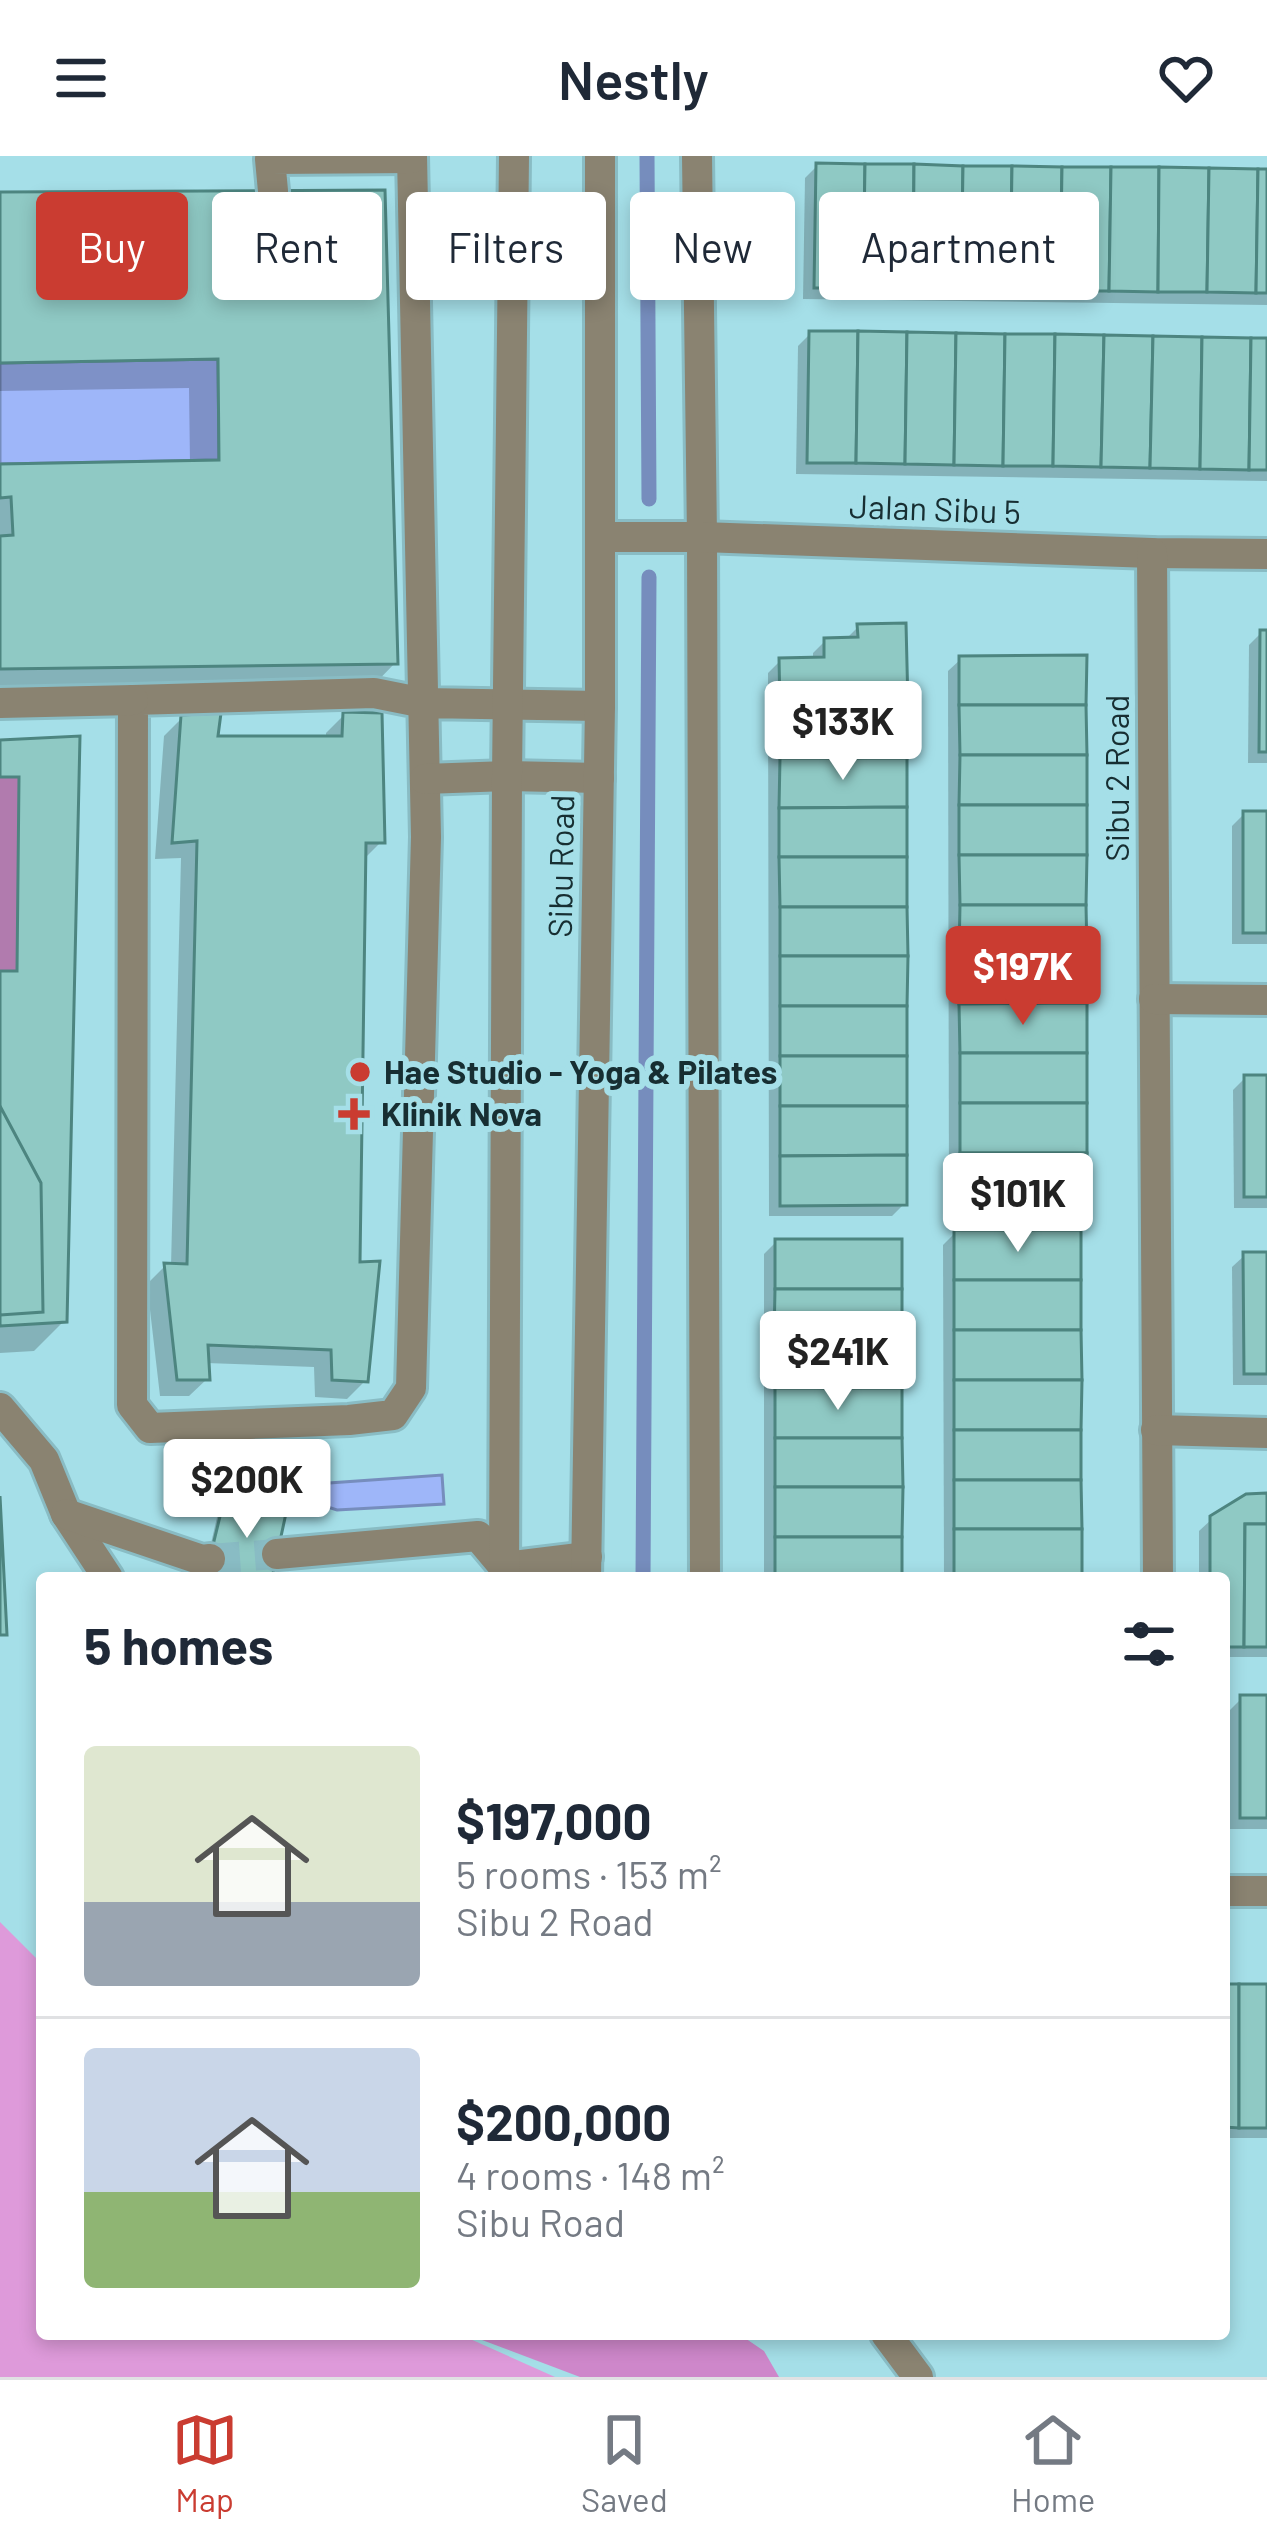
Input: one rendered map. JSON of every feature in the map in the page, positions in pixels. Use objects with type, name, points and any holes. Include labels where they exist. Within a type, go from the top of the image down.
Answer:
[{"type":"street","name":"Sibu Road","points":[[503,1572],[514,156]]},
{"type":"street","name":"Sibu Road","points":[[586,1567],[600,706],[600,156]]},
{"type":"street","points":[[697,156],[705,1572]]},
{"type":"street","points":[[133,700],[132,1405],[150,1428],[394,1415],[411,1388],[426,837],[412,157],[270,160],[273,190]]},
{"type":"street","name":"Jalan Sibu 5","points":[[601,537],[1267,554]]},
{"type":"street","name":"Sibu 2 Road","points":[[1151,553],[1158,1572]]},
{"type":"street","points":[[0,704],[374,693],[424,703],[600,706]]},
{"type":"street","points":[[425,779],[598,778]]},
{"type":"street","points":[[1154,1000],[1267,1000]]},
{"type":"street","points":[[0,1408],[44,1460],[66,1514],[104,1572]]},
{"type":"street","points":[[1156,1430],[1267,1433]]},
{"type":"street","points":[[66,1514],[210,1559]]},
{"type":"street","points":[[287,1562],[478,1536],[502,1572]]},
{"type":"street","points":[[527,1572],[586,1567]]},
{"type":"street","points":[[1230,1891],[1267,1891]]},
{"type":"street","points":[[890,2340],[918,2377]]},
{"type":"shaded area","points":[[0,777],[19,777],[17,971],[0,971]]},
{"type":"shaded area","points":[[0,1922],[36,1958],[36,2340],[472,2340],[555,2377],[0,2377]]},
{"type":"shaded area","points":[[482,2340],[748,2340],[764,2351],[779,2377],[580,2377]]},
{"type":"water","points":[[218,359],[219,460],[0,464],[0,363]]},
{"type":"water","points":[[442,1475],[444,1504],[337,1510],[303,1499],[301,1485]]},
{"type":"building","points":[[816,163],[865,164],[865,192],[819,192],[819,288],[814,288]]},
{"type":"building","points":[[865,164],[914,164],[914,192],[865,192]]},
{"type":"building","points":[[914,164],[963,166],[963,192],[914,192]]},
{"type":"building","points":[[963,166],[1012,166],[1012,192],[963,192]]},
{"type":"building","points":[[1012,166],[1062,167],[1062,192],[1012,192]]},
{"type":"building","points":[[1062,167],[1111,167],[1109,291],[1099,291],[1099,192],[1062,192]]},
{"type":"building","points":[[1111,167],[1159,167],[1158,292],[1109,291]]},
{"type":"building","points":[[1159,167],[1209,168],[1207,292],[1158,292]]},
{"type":"building","points":[[1209,168],[1258,169],[1256,293],[1207,292]]},
{"type":"building","points":[[1258,169],[1267,169],[1267,293],[1256,293]]},
{"type":"building","points":[[385,190],[398,664],[0,669],[0,536],[13,535],[11,497],[0,498],[0,464],[219,460],[218,359],[0,363],[0,192]]},
{"type":"building","points":[[809,331],[858,331],[856,463],[807,463]]},
{"type":"building","points":[[858,331],[907,332],[905,464],[856,463]]},
{"type":"building","points":[[907,332],[956,333],[954,465],[905,464]]},
{"type":"building","points":[[956,333],[1005,334],[1003,466],[954,465]]},
{"type":"building","points":[[1005,334],[1055,334],[1053,466],[1003,466]]},
{"type":"building","points":[[1055,334],[1104,335],[1101,467],[1053,466]]},
{"type":"building","points":[[1104,335],[1153,336],[1150,468],[1101,467]]},
{"type":"building","points":[[1153,336],[1202,337],[1200,469],[1150,468]]},
{"type":"building","points":[[1202,337],[1251,338],[1249,470],[1200,469]]},
{"type":"building","points":[[1251,338],[1267,338],[1267,470],[1249,470]]},
{"type":"building","points":[[906,623],[908,706],[780,709],[779,658],[824,657],[824,638],[858,637],[857,624]]},
{"type":"building","points":[[1260,630],[1267,630],[1267,752],[1259,752]]},
{"type":"building","points":[[1087,655],[1086,705],[959,705],[959,656]]},
{"type":"building","points":[[959,705],[1086,705],[1087,755],[960,755]]},
{"type":"building","points":[[908,706],[907,758],[780,758],[780,709]]},
{"type":"building","points":[[343,712],[382,713],[385,843],[366,843],[360,1262],[380,1261],[368,1382],[332,1380],[331,1350],[208,1345],[210,1380],[177,1380],[164,1263],[187,1264],[197,841],[172,843],[181,715],[221,713],[218,736],[342,736]]},
{"type":"building","points":[[80,736],[67,1322],[0,1326],[0,971],[17,971],[19,777],[0,777],[0,740]]},
{"type":"building","points":[[960,755],[1087,755],[1087,805],[959,805]]},
{"type":"building","points":[[780,758],[907,758],[907,807],[779,808]]},
{"type":"building","points":[[959,805],[1087,805],[1087,855],[959,855]]},
{"type":"building","points":[[907,807],[907,857],[779,857],[779,808]]},
{"type":"building","points":[[1243,811],[1267,811],[1267,933],[1243,933]]},
{"type":"building","points":[[959,855],[1087,855],[1086,905],[960,905]]},
{"type":"building","points":[[779,857],[907,857],[907,907],[780,907]]},
{"type":"building","points":[[960,905],[1086,905],[1087,954],[959,954]]},
{"type":"building","points":[[780,907],[907,907],[908,956],[780,956]]},
{"type":"building","points":[[959,954],[1087,954],[1087,1003],[959,1004]]},
{"type":"building","points":[[780,956],[908,956],[907,1006],[780,1006]]},
{"type":"building","points":[[1087,1003],[1087,1053],[960,1053],[959,1004]]},
{"type":"building","points":[[780,1006],[907,1006],[907,1056],[780,1056]]},
{"type":"building","points":[[960,1053],[1087,1053],[1087,1103],[960,1103]]},
{"type":"building","points":[[780,1056],[907,1056],[907,1106],[780,1106]]},
{"type":"building","points":[[1244,1075],[1267,1075],[1267,1197],[1244,1197]]},
{"type":"building","points":[[960,1103],[1087,1103],[1087,1153],[960,1153]]},
{"type":"building","points":[[0,1106],[41,1183],[43,1312],[0,1315]]},
{"type":"building","points":[[780,1106],[907,1106],[907,1155],[780,1156]]},
{"type":"building","points":[[960,1153],[1087,1153],[1087,1203],[959,1203]]},
{"type":"building","points":[[907,1155],[907,1205],[780,1206],[780,1156]]},
{"type":"building","points":[[954,1230],[1081,1230],[1081,1280],[954,1280]]},
{"type":"building","points":[[775,1239],[902,1239],[902,1289],[775,1289]]},
{"type":"building","points":[[1243,1252],[1267,1252],[1267,1374],[1244,1374]]},
{"type":"building","points":[[954,1280],[1081,1280],[1081,1330],[954,1330]]},
{"type":"building","points":[[775,1289],[902,1289],[902,1339],[774,1339]]},
{"type":"building","points":[[954,1330],[1081,1330],[1082,1380],[954,1380]]},
{"type":"building","points":[[774,1339],[902,1339],[902,1388],[775,1388]]},
{"type":"building","points":[[954,1380],[1082,1380],[1081,1430],[954,1430]]},
{"type":"building","points":[[775,1388],[902,1388],[902,1438],[775,1438]]},
{"type":"building","points":[[954,1430],[1081,1430],[1081,1480],[954,1480]]},
{"type":"building","points":[[775,1438],[902,1438],[903,1487],[775,1487]]},
{"type":"building","points":[[954,1480],[1081,1480],[1082,1529],[954,1529]]},
{"type":"building","points":[[775,1487],[903,1487],[902,1537],[775,1537]]},
{"type":"building","points":[[1267,1493],[1267,1524],[1245,1524],[1244,1647],[1230,1647],[1230,1572],[1210,1572],[1210,1516],[1246,1494]]},
{"type":"building","points":[[0,1496],[7,1635],[0,1635]]},
{"type":"building","points":[[223,1504],[288,1504],[273,1572],[206,1572]]},
{"type":"building","points":[[1245,1524],[1267,1524],[1267,1647],[1244,1647]]},
{"type":"building","points":[[954,1529],[1082,1529],[1082,1572],[954,1572]]},
{"type":"building","points":[[775,1537],[902,1537],[902,1572],[775,1572]]},
{"type":"building","points":[[1240,1695],[1267,1695],[1267,1818],[1240,1818]]},
{"type":"building","points":[[1230,1984],[1239,1984],[1239,2128],[1230,2127]]},
{"type":"building","points":[[1239,1984],[1267,1984],[1267,2128],[1239,2128]]},
{"type":"waterway","points":[[647,156],[649,499]]},
{"type":"waterway","points":[[643,1572],[649,577]]},
{"type":"tunnel","points":[[210,1559],[277,1554]]},
{"type":"place","name":"Hae Studio - Yoga & Pilates","points":[[360,1072]]},
{"type":"place","name":"Klinik Nova","points":[[354,1114]]}]
